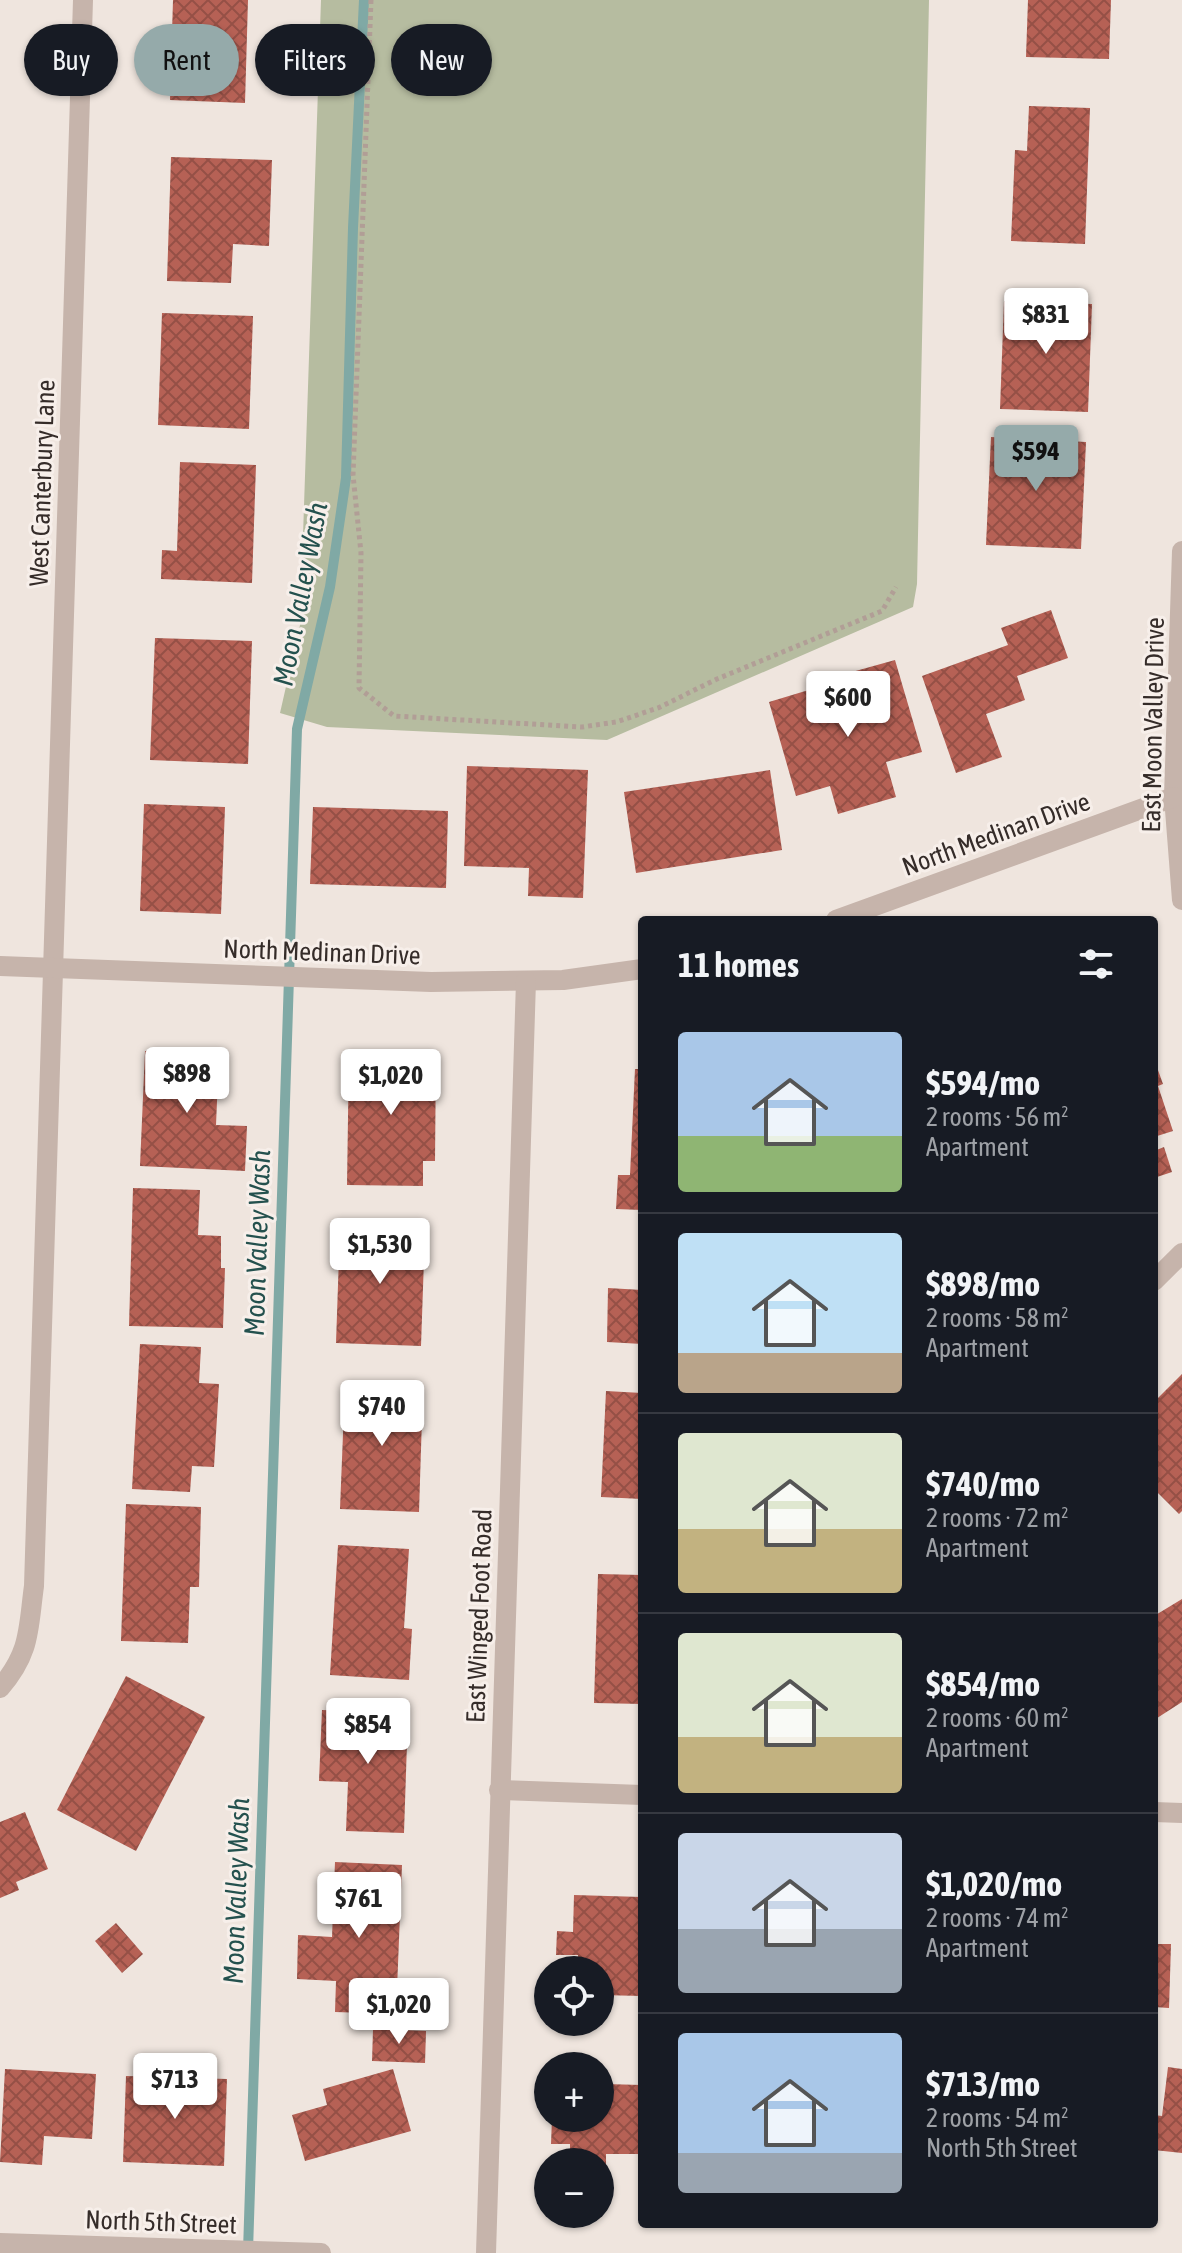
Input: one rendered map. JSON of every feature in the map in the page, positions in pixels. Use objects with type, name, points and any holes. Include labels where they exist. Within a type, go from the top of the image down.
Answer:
[{"type":"street","name":"West Canterbury Lane","points":[[0,1688],[22,1655],[32,1620],[83,0]]},
{"type":"street","name":"East Moon Valley Drive","points":[[1182,551],[1174,797],[1182,900]]},
{"type":"street","name":"North Medinan Drive","points":[[847,916],[1174,797]]},
{"type":"street","name":"North Medinan Drive","points":[[0,966],[431,982],[563,980],[638,970]]},
{"type":"street","name":"East Winged Foot Road","points":[[486,2253],[526,981]]},
{"type":"street","points":[[1158,1277],[1182,1253]]},
{"type":"street","points":[[499,1790],[638,1795]]},
{"type":"street","points":[[1158,1812],[1182,1813]]},
{"type":"street","name":"North 5th Street","points":[[2,2247],[321,2253]]},
{"type":"path","points":[[371,0],[353,475],[361,553],[359,688],[394,716],[582,727],[616,722],[658,708],[783,650],[882,611],[896,587]]},
{"type":"green space","points":[[321,0],[929,0],[917,584],[913,607],[607,740],[327,727],[280,713],[300,625],[318,96],[375,96],[375,24],[320,24]]},
{"type":"building","points":[[173,0],[248,0],[245,103],[170,100],[170,96],[239,96],[239,24],[172,24]]},
{"type":"building","points":[[1028,0],[1111,0],[1109,59],[1026,57]]},
{"type":"building","points":[[1029,106],[1090,108],[1085,244],[1011,241],[1015,150],[1027,151]]},
{"type":"building","points":[[171,157],[272,160],[269,246],[233,244],[231,283],[167,281]]},
{"type":"building","points":[[1004,301],[1092,304],[1088,412],[1000,409]]},
{"type":"building","points":[[162,313],[253,316],[249,429],[158,425]]},
{"type":"building","points":[[991,437],[1086,442],[1081,549],[986,545]]},
{"type":"building","points":[[180,462],[256,465],[252,583],[161,579],[162,550],[177,551]]},
{"type":"building","points":[[1051,610],[1068,658],[1017,676],[1025,700],[986,714],[1002,757],[956,773],[922,676],[1008,645],[1001,628]]},
{"type":"building","points":[[155,638],[252,641],[248,764],[150,760]]},
{"type":"building","points":[[895,660],[922,752],[886,762],[896,797],[838,814],[830,786],[796,796],[769,702],[812,689],[818,710],[860,698],[852,672]]},
{"type":"building","points":[[467,766],[588,770],[583,898],[528,896],[529,868],[464,866]]},
{"type":"building","points":[[770,770],[782,850],[636,873],[624,792]]},
{"type":"building","points":[[144,804],[225,807],[221,914],[140,911]]},
{"type":"building","points":[[313,807],[448,811],[446,888],[310,884]]},
{"type":"building","points":[[349,1050],[436,1051],[435,1161],[423,1161],[423,1186],[347,1185]]},
{"type":"building","points":[[145,1051],[219,1054],[216,1125],[247,1126],[245,1171],[140,1166]]},
{"type":"building","points":[[635,1069],[638,1069],[638,1210],[616,1209],[618,1175],[630,1175]]},
{"type":"building","points":[[1158,1086],[1173,1131],[1158,1136]]},
{"type":"building","points":[[1164,1147],[1172,1172],[1158,1177],[1158,1149]]},
{"type":"building","points":[[133,1188],[200,1190],[198,1235],[221,1236],[221,1268],[225,1268],[223,1328],[129,1326]]},
{"type":"building","points":[[340,1227],[425,1230],[421,1346],[336,1343]]},
{"type":"building","points":[[608,1288],[638,1290],[638,1344],[607,1342]]},
{"type":"building","points":[[140,1344],[201,1347],[199,1383],[219,1384],[214,1467],[192,1466],[190,1492],[132,1489]]},
{"type":"building","points":[[1182,1374],[1182,1511],[1179,1514],[1158,1493],[1158,1398]]},
{"type":"building","points":[[345,1384],[423,1386],[419,1512],[340,1509]]},
{"type":"building","points":[[606,1391],[638,1393],[638,1499],[601,1497]]},
{"type":"building","points":[[126,1504],[201,1507],[199,1587],[190,1587],[188,1643],[121,1641]]},
{"type":"building","points":[[338,1545],[409,1549],[404,1628],[412,1629],[409,1680],[330,1675]]},
{"type":"building","points":[[598,1574],[638,1575],[638,1704],[594,1703]]},
{"type":"building","points":[[1182,1599],[1182,1702],[1158,1717],[1158,1614]]},
{"type":"building","points":[[126,1676],[205,1717],[136,1851],[57,1810]]},
{"type":"building","points":[[322,1710],[408,1713],[404,1833],[346,1831],[348,1782],[319,1781]]},
{"type":"building","points":[[25,1812],[48,1869],[16,1882],[19,1890],[0,1898],[0,1822]]},
{"type":"building","points":[[335,1862],[402,1865],[396,2014],[335,2012],[336,1981],[297,1979],[298,1935],[332,1937]]},
{"type":"building","points":[[574,1895],[638,1897],[638,1996],[614,1995],[614,1956],[556,1955],[557,1931],[573,1932]]},
{"type":"building","points":[[116,1923],[143,1954],[122,1973],[95,1941]]},
{"type":"building","points":[[1158,1944],[1171,1944],[1169,2008],[1158,2007]]},
{"type":"building","points":[[373,2029],[426,2031],[425,2063],[372,2061]]},
{"type":"building","points":[[1168,2067],[1182,2069],[1182,2153],[1158,2150],[1158,2116],[1162,2116]]},
{"type":"building","points":[[5,2069],[96,2074],[92,2139],[44,2136],[42,2165],[0,2162]]},
{"type":"building","points":[[393,2069],[411,2131],[305,2161],[292,2115],[327,2105],[323,2089]]},
{"type":"building","points":[[126,2076],[227,2079],[224,2166],[123,2162]]},
{"type":"building","points":[[614,2084],[638,2085],[638,2154],[614,2154],[614,2148],[570,2148],[570,2144],[551,2144],[551,2132],[614,2132]]},
{"type":"waterway","name":"Moon Valley Wash","points":[[248,2251],[297,729],[330,587],[346,478],[353,228],[364,0]]}]
